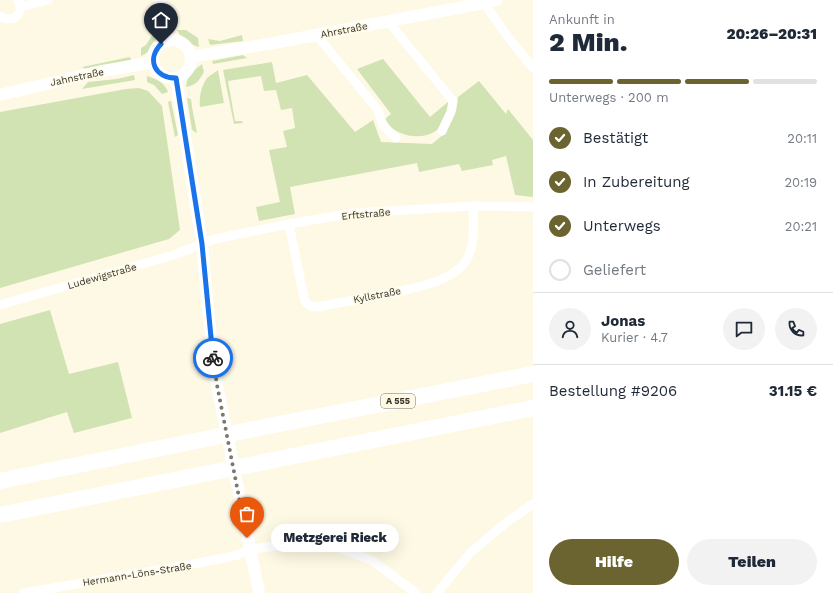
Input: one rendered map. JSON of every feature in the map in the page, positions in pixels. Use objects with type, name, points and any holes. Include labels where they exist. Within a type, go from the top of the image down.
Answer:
[{"type":"highway","name":"A 555","points":[[0,481],[533,374]]},
{"type":"highway","points":[[0,515],[533,408]]},
{"type":"street","points":[[0,16],[6,19],[12,19],[19,14],[19,3],[48,0]]},
{"type":"street","points":[[160,0],[167,41]]},
{"type":"street","name":"Ahrstraße","points":[[191,57],[496,0]]},
{"type":"street","points":[[483,2],[508,37],[533,68]]},
{"type":"street","points":[[388,21],[453,100],[452,112],[442,131]]},
{"type":"street","points":[[314,35],[378,110],[383,126],[396,138]]},
{"type":"street","points":[[173,40],[184,44],[191,57],[189,69],[176,78],[168,78],[161,75],[156,69],[154,62],[156,49],[161,44],[173,40]]},
{"type":"street","name":"Jahnstraße","points":[[0,95],[97,72],[154,62]]},
{"type":"street","points":[[176,78],[202,244],[213,360],[258,593]]},
{"type":"street","name":"Erftstraße","points":[[202,244],[215,239],[354,213],[473,206],[533,207]]},
{"type":"street","name":"Kyllstraße","points":[[289,224],[306,304],[310,307],[317,307],[395,292],[431,283],[449,276],[464,265],[472,246],[473,206]]},
{"type":"street","name":"Ludewigstraße","points":[[0,305],[174,255],[202,244]]},
{"type":"street","points":[[437,593],[470,553],[508,521],[533,504]]},
{"type":"street","name":"Hermann-Löns-Straße","points":[[24,593],[199,563],[238,555],[249,550],[260,548],[308,542],[340,548],[371,560],[416,593]]},
{"type":"green space","points":[[177,30],[186,30],[198,38],[199,47],[186,41]]},
{"type":"green space","points":[[153,34],[160,34],[153,47],[141,56],[141,48],[146,45]]},
{"type":"green space","points":[[242,35],[243,41],[210,45],[208,39],[220,41]]},
{"type":"green space","points":[[243,55],[247,58],[213,64],[212,61]]},
{"type":"green space","points":[[130,57],[131,60],[86,69],[82,67]]},
{"type":"green space","points":[[383,59],[430,117],[448,102],[449,106],[444,120],[440,127],[435,131],[424,136],[411,136],[393,129],[385,119],[391,114],[357,69]]},
{"type":"green space","points":[[272,62],[276,83],[307,75],[355,132],[373,120],[381,142],[432,144],[444,134],[456,110],[458,97],[479,81],[506,114],[508,109],[533,140],[533,197],[515,195],[506,156],[492,160],[493,165],[462,171],[459,164],[419,172],[417,163],[290,187],[295,214],[259,221],[256,207],[280,202],[269,150],[287,147],[283,131],[295,128],[292,108],[281,110],[276,90],[264,91],[261,76],[228,81],[235,121],[242,121],[243,123],[234,124],[223,70]]},
{"type":"green space","points":[[202,64],[204,72],[200,78],[195,84],[186,87],[191,74]]},
{"type":"green space","points":[[218,70],[224,103],[200,107],[203,85],[208,77]]},
{"type":"green space","points":[[134,75],[135,80],[82,89],[88,82],[117,79]]},
{"type":"green space","points":[[147,76],[160,82],[165,86],[168,92],[162,94],[154,85],[147,82]]},
{"type":"green space","points":[[139,88],[148,91],[162,106],[180,230],[169,239],[0,288],[0,112],[126,89]]},
{"type":"green space","points":[[187,98],[191,99],[197,133],[192,130]]},
{"type":"green space","points":[[171,101],[178,135],[175,137],[168,102]]},
{"type":"green space","points":[[50,310],[69,374],[118,362],[132,418],[74,433],[67,412],[0,433],[0,324]]},
{"type":"way so far","points":[[213,358],[247,538]]},
{"type":"place","name":"Metzgerei Rieck","points":[[247,538]]},
{"type":"route","points":[[161,44],[156,49],[154,62],[156,69],[161,75],[168,78],[176,78],[202,244],[213,358]]}]
